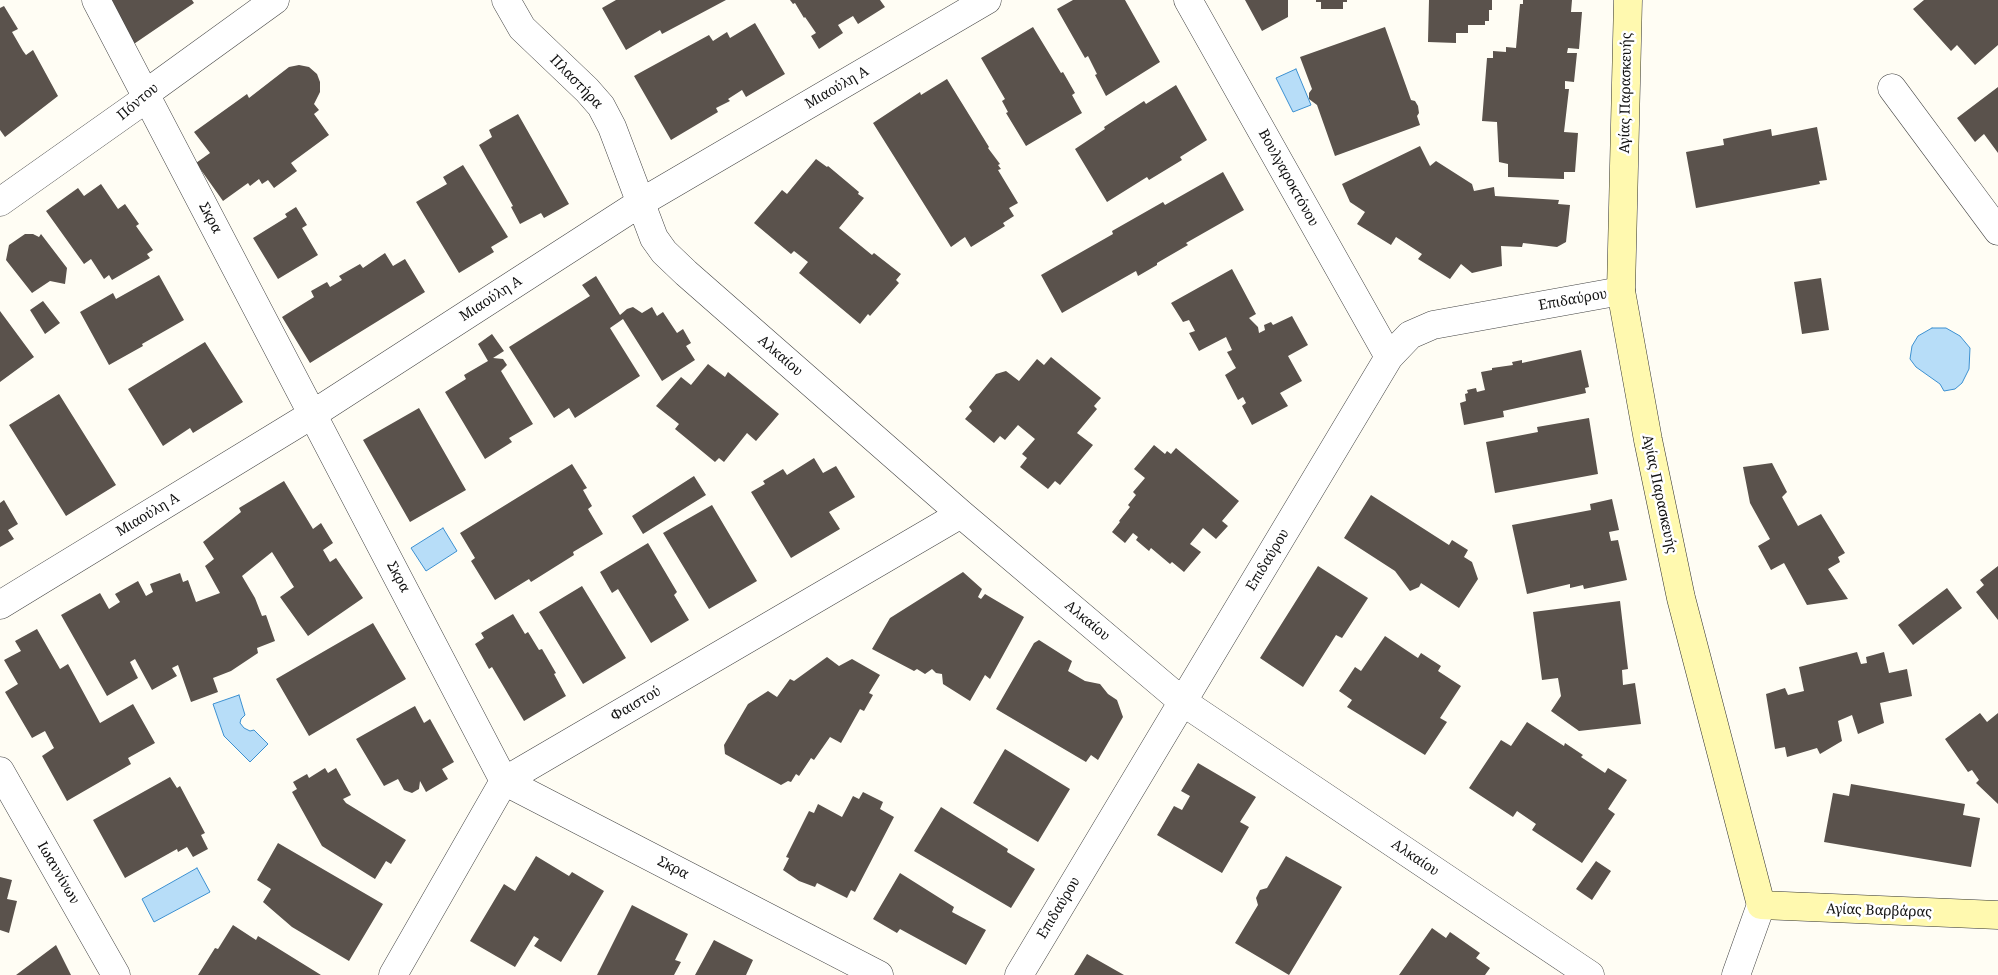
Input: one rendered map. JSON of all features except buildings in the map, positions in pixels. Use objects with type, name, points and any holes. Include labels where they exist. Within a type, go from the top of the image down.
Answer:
[{"type":"street","name":"Σκρα","points":[[96,0],[504,781],[879,975]]},
{"type":"street","name":"Πόντου","points":[[0,202],[148,98],[152,90],[275,0]]},
{"type":"street","name":"Πλαστήρα","points":[[506,0],[508,7],[522,28],[587,90],[601,106],[612,126],[640,204]]},
{"type":"street","name":"Μιαούλη Α","points":[[0,605],[313,414],[640,204],[987,0]]},
{"type":"street","name":"Βουλγαροκτόνου","points":[[1188,0],[1389,357]]},
{"type":"street","name":"Αγίας Παρασκευής","points":[[1628,0],[1621,291],[1648,440],[1681,598],[1761,905]]},
{"type":"street","points":[[1892,88],[1998,231]]},
{"type":"street","name":"Αλκαίου","points":[[640,204],[654,238],[664,252],[686,273],[961,514],[1183,702],[1590,975]]},
{"type":"street","name":"Επιδαύρου","points":[[1019,975],[1389,357],[1410,335],[1433,325],[1621,291]]},
{"type":"street","name":"Φαιστού","points":[[393,975],[504,781],[961,514]]},
{"type":"street","name":"Ιωαννίνων","points":[[0,771],[116,975]]},
{"type":"street","points":[[1736,975],[1761,905]]},
{"type":"street","name":"Αγίας Βαρβάρας","points":[[1761,905],[1998,915]]},
{"type":"water","points":[[1296,69],[1311,105],[1293,112],[1276,78]]},
{"type":"water","points":[[1932,328],[1946,328],[1960,336],[1970,348],[1969,369],[1962,383],[1955,389],[1944,391],[1940,384],[1916,367],[1910,359],[1912,346],[1918,336]]},
{"type":"water","points":[[443,528],[457,551],[426,571],[411,548]]},
{"type":"water","points":[[239,695],[245,715],[240,723],[250,731],[254,730],[268,744],[250,762],[224,736],[213,704]]},
{"type":"water","points":[[197,868],[210,892],[154,922],[142,899]]}]
